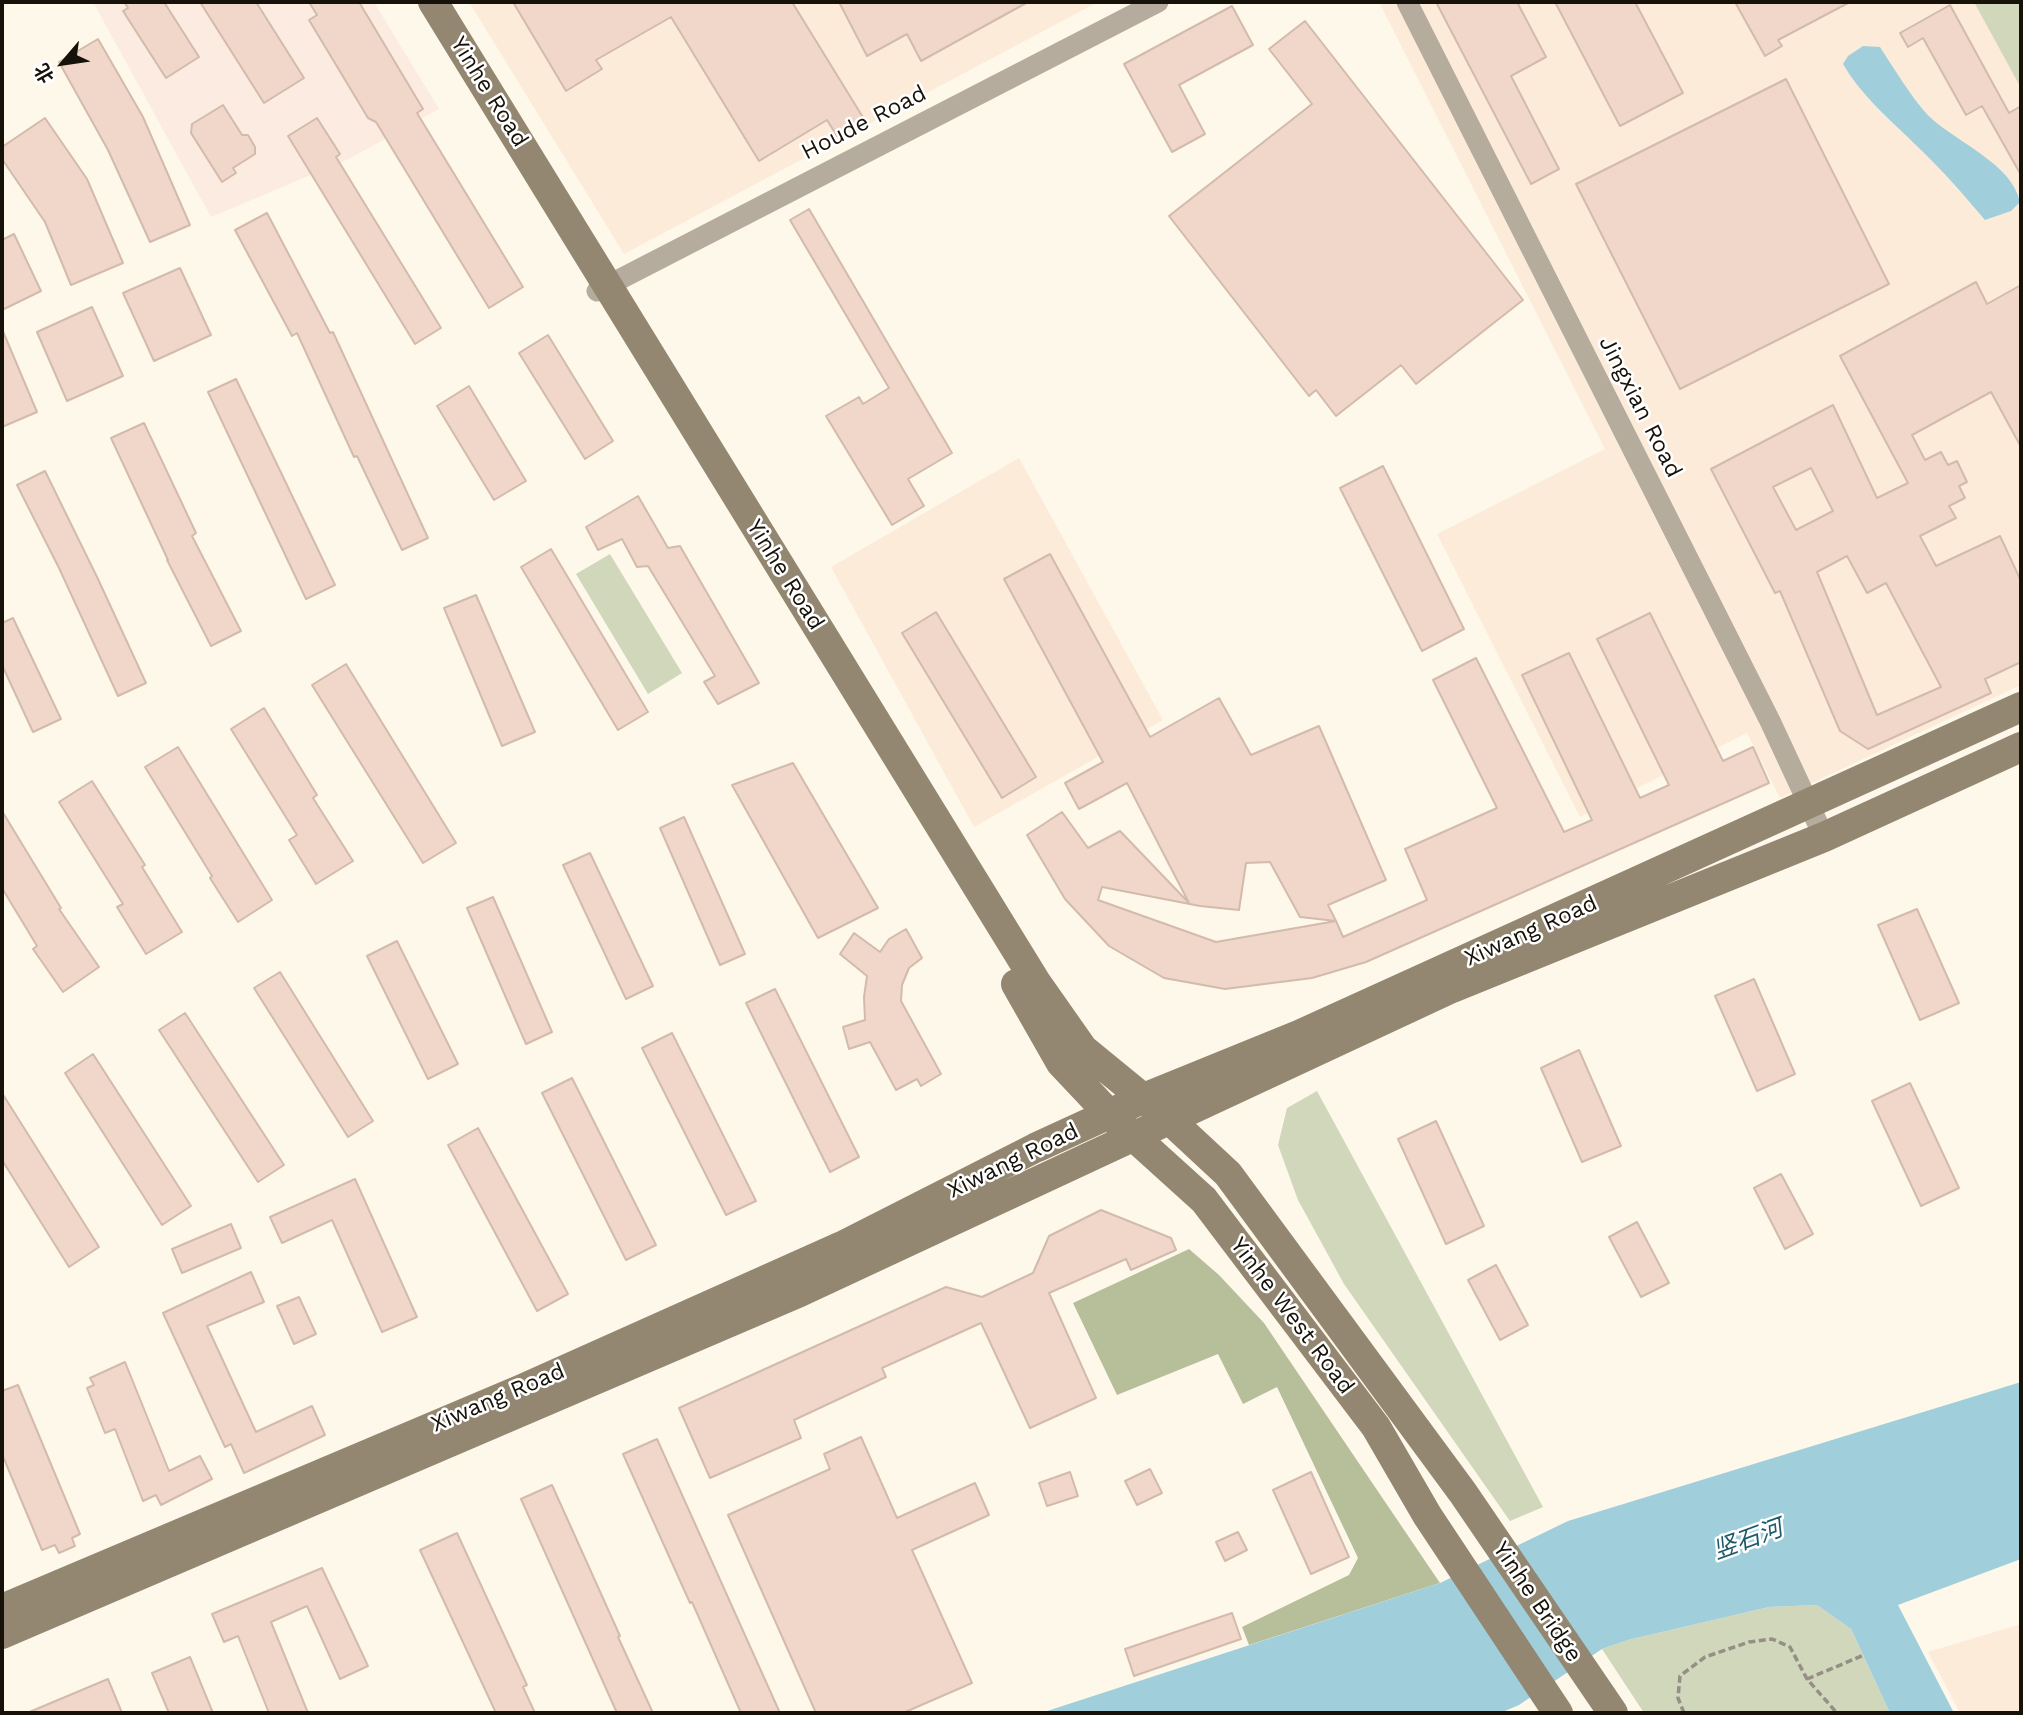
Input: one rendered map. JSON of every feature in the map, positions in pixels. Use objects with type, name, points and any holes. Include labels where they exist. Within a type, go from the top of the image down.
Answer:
[{"type":"main road","name":"Yinhe Road","points":[[414,2],[601,289],[1036,982],[1083,1049],[1171,1121]]},
{"type":"main road","name":"Yinhe Road","points":[[433,2],[601,289],[762,573],[846,702],[981,922],[1061,1062],[1110,1115],[1135,1135]]},
{"type":"main road","name":"Xiwang Road","points":[[2,1609],[522,1389],[842,1246],[1035,1148],[1144,1098],[1299,1035],[2021,707]]},
{"type":"main road","name":"Xiwang Road","points":[[2,1634],[800,1292],[1452,989],[1824,837],[2021,747]]},
{"type":"main road","name":"Yinhe West Road","points":[[1171,1121],[1228,1174],[1463,1493]]},
{"type":"main road","name":"Yinhe West Road","points":[[1135,1135],[1204,1200],[1376,1427],[1427,1515]]},
{"type":"main road","name":"Yinhe Bridge","points":[[1463,1493],[1612,1712]]},
{"type":"main road","name":"Yinhe Bridge","points":[[1427,1515],[1558,1713]]},
{"type":"street","name":"Houde Road","points":[[601,289],[1158,2]]},
{"type":"street","name":"Jingxian Road","points":[[1407,2],[1824,837]]},
{"type":"path","points":[[1684,1713],[1678,1698],[1680,1675],[1705,1657],[1749,1642],[1772,1639],[1790,1647],[1807,1679],[1838,1713]]},
{"type":"path","points":[[1807,1679],[1864,1655]]},
{"type":"shaded area","points":[[93,2],[374,2],[439,109],[349,159],[211,217]]},
{"type":"shaded area","points":[[469,2],[1098,2],[624,254]]},
{"type":"shaded area","points":[[1379,2],[2021,2],[2021,685],[1780,798],[1747,733],[1580,817],[1437,534],[1605,449]]},
{"type":"shaded area","points":[[1019,458],[1163,720],[974,827],[831,567]]},
{"type":"shaded area","points":[[2021,1624],[2021,1713],[1960,1713],[1928,1652]]},
{"type":"green space","points":[[1974,2],[2021,2],[2021,88]]},
{"type":"green space","points":[[610,554],[682,673],[648,694],[576,574]]},
{"type":"green space","points":[[1317,1091],[1543,1507],[1510,1521],[1344,1284],[1298,1200],[1278,1145],[1287,1108]]},
{"type":"green space","points":[[1189,1249],[1219,1275],[1264,1323],[1440,1583],[1249,1645],[1242,1627],[1349,1575],[1358,1558],[1277,1387],[1243,1404],[1218,1354],[1117,1395],[1073,1303]]},
{"type":"green space","points":[[1817,1605],[1851,1629],[1890,1713],[1644,1713],[1602,1649],[1628,1640],[1769,1607]]},
{"type":"water","points":[[1863,46],[1880,47],[1911,94],[1931,118],[1983,155],[2007,176],[2020,202],[2011,211],[1985,220],[1936,165],[1869,98],[1843,64],[1848,56]]},
{"type":"water","name":"竖石河","points":[[2021,1382],[2021,1559],[1898,1605],[1954,1713],[1890,1713],[1851,1629],[1817,1605],[1769,1607],[1628,1640],[1602,1649],[1519,1705],[1500,1713],[1041,1713],[1440,1583],[1568,1521]]},
{"type":"building","points":[[124,2],[164,2],[199,57],[166,78],[123,11],[128,8]]},
{"type":"building","points":[[200,2],[256,2],[304,78],[264,103]]},
{"type":"building","points":[[309,2],[359,2],[423,109],[417,113],[523,287],[489,308],[376,122],[368,118],[309,20],[317,15]]},
{"type":"building","points":[[513,2],[792,2],[864,119],[837,136],[827,120],[759,161],[671,17],[596,60],[602,69],[566,91]]},
{"type":"building","points":[[839,2],[1028,2],[921,61],[907,34],[867,56]]},
{"type":"building","points":[[1436,2],[1517,2],[1546,57],[1511,76],[1559,169],[1531,184]]},
{"type":"building","points":[[1555,2],[1635,2],[1683,93],[1620,126]]},
{"type":"building","points":[[1735,2],[1850,2],[1778,40],[1782,46],[1765,56]]},
{"type":"building","points":[[1950,5],[2009,113],[2021,106],[2021,175],[1982,106],[1966,115],[1923,38],[1908,47],[1900,33]]},
{"type":"building","points":[[1232,6],[1253,45],[1179,85],[1205,134],[1172,152],[1124,64]]},
{"type":"building","points":[[1305,21],[1523,300],[1416,384],[1401,365],[1336,416],[1316,390],[1309,396],[1169,216],[1312,104],[1269,49]]},
{"type":"building","points":[[98,39],[143,117],[190,225],[150,242],[108,150],[59,62]]},
{"type":"building","points":[[1786,79],[1889,284],[1680,389],[1576,184]]},
{"type":"building","points":[[223,105],[242,135],[248,135],[255,147],[255,154],[233,168],[236,173],[222,182],[191,133],[192,124]]},
{"type":"building","points":[[45,118],[87,179],[123,263],[71,285],[45,222],[2,159],[2,147]]},
{"type":"building","points":[[317,118],[340,154],[336,157],[441,328],[415,344],[288,136]]},
{"type":"building","points":[[809,209],[952,453],[908,479],[924,506],[892,525],[826,416],[859,397],[863,404],[889,388],[790,220]]},
{"type":"building","points":[[267,213],[330,333],[333,332],[428,538],[402,550],[357,456],[354,457],[297,333],[292,336],[235,230]]},
{"type":"building","points":[[14,234],[41,291],[2,310],[2,240]]},
{"type":"building","points":[[180,268],[211,335],[154,361],[123,293]]},
{"type":"building","points":[[1976,282],[1987,304],[2021,285],[2021,447],[1991,392],[1912,435],[1925,460],[1941,452],[1948,465],[1957,461],[1967,482],[1959,486],[1965,498],[1949,506],[1956,518],[1920,536],[1936,566],[2000,536],[2021,581],[2021,662],[1985,679],[1991,693],[1868,749],[1840,731],[1780,591],[1775,593],[1711,469],[1833,405],[1877,498],[1908,483],[1840,356]],"holes":[[[1811,468],[1833,511],[1796,530],[1773,487]],[[1847,556],[1867,593],[1886,583],[1941,687],[1877,715],[1817,572]]]},
{"type":"building","points":[[92,307],[123,376],[67,401],[37,332]]},
{"type":"building","points":[[2,329],[37,412],[2,427]]},
{"type":"building","points":[[548,335],[613,441],[585,459],[519,353]]},
{"type":"building","points":[[236,379],[335,585],[306,599],[208,392]]},
{"type":"building","points":[[469,386],[526,481],[494,500],[437,406]]},
{"type":"building","points":[[144,423],[196,533],[192,536],[241,631],[211,646],[167,560],[111,438]]},
{"type":"building","points":[[1383,466],[1464,629],[1422,651],[1340,488]]},
{"type":"building","points":[[45,471],[146,683],[118,696],[17,485]]},
{"type":"building","points":[[638,496],[668,548],[680,546],[759,683],[718,704],[704,682],[715,676],[648,566],[637,567],[622,539],[598,550],[586,527]]},
{"type":"building","points":[[551,549],[648,712],[618,730],[521,567]]},
{"type":"building","points":[[1050,554],[1150,737],[1219,698],[1251,755],[1319,726],[1386,880],[1328,905],[1336,921],[1343,937],[1427,900],[1405,849],[1497,808],[1433,680],[1476,658],[1564,832],[1592,820],[1522,675],[1569,653],[1640,798],[1669,785],[1597,639],[1650,613],[1723,761],[1753,747],[1769,783],[1366,962],[1312,978],[1225,989],[1164,978],[1109,946],[1065,899],[1027,835],[1062,812],[1088,848],[1120,831],[1189,903],[1127,783],[1079,809],[1065,783],[1103,762],[1004,579]],"holes":[[[1270,862],[1300,917],[1336,921],[1216,942],[1098,900],[1102,887],[1200,906],[1239,910],[1246,863]]]},
{"type":"building","points":[[476,595],[535,732],[502,746],[444,608]]},
{"type":"building","points":[[936,612],[1036,777],[1002,798],[902,633]]},
{"type":"building","points":[[13,618],[61,719],[33,732],[2,665],[2,623]]},
{"type":"building","points":[[346,664],[456,843],[423,863],[312,685]]},
{"type":"building","points":[[264,708],[317,795],[313,798],[353,861],[316,884],[289,840],[297,835],[231,729]]},
{"type":"building","points":[[178,747],[272,900],[238,922],[145,767]]},
{"type":"building","points":[[793,763],[878,908],[818,938],[732,785]]},
{"type":"building","points":[[92,781],[145,865],[142,867],[182,932],[146,954],[117,907],[123,904],[59,802]]},
{"type":"building","points":[[2,811],[61,908],[59,909],[99,967],[63,992],[33,949],[37,946],[2,888]]},
{"type":"building","points":[[684,817],[745,954],[720,965],[660,828]]},
{"type":"building","points":[[590,853],[653,986],[626,999],[563,865]]},
{"type":"building","points":[[493,897],[552,1032],[526,1044],[467,908]]},
{"type":"building","points":[[1917,909],[1959,1003],[1920,1020],[1878,925]]},
{"type":"building","points":[[906,929],[922,958],[909,968],[902,985],[901,1001],[941,1074],[921,1086],[917,1079],[896,1090],[870,1042],[849,1049],[843,1027],[865,1020],[867,976],[840,954],[854,933],[880,952],[889,939]]},
{"type":"building","points":[[397,941],[458,1064],[428,1079],[367,956]]},
{"type":"building","points":[[280,972],[373,1121],[348,1137],[254,988]]},
{"type":"building","points":[[1754,979],[1795,1074],[1757,1091],[1715,996]]},
{"type":"building","points":[[775,989],[859,1157],[830,1172],[746,1003]]},
{"type":"building","points":[[185,1013],[284,1165],[258,1182],[159,1030]]},
{"type":"building","points":[[672,1033],[756,1201],[726,1215],[642,1048]]},
{"type":"building","points":[[1579,1050],[1621,1146],[1582,1162],[1541,1068]]},
{"type":"building","points":[[93,1054],[191,1206],[162,1225],[65,1073]]},
{"type":"building","points":[[572,1078],[656,1245],[626,1260],[542,1093]]},
{"type":"building","points":[[1910,1083],[1959,1188],[1921,1206],[1872,1101]]},
{"type":"building","points":[[2,1093],[99,1247],[69,1267],[2,1160]]},
{"type":"building","points":[[1436,1121],[1484,1226],[1446,1244],[1398,1139]]},
{"type":"building","points":[[478,1128],[568,1294],[537,1311],[448,1145]]},
{"type":"building","points":[[1781,1174],[1813,1234],[1785,1249],[1754,1188]]},
{"type":"building","points":[[355,1179],[417,1317],[382,1332],[332,1220],[282,1243],[270,1217]]},
{"type":"building","points":[[1101,1210],[1171,1238],[1176,1250],[1131,1270],[1126,1259],[1049,1293],[1096,1398],[1030,1428],[981,1323],[882,1368],[886,1377],[794,1420],[801,1438],[710,1478],[679,1408],[946,1287],[982,1297],[1033,1273],[1049,1236]]},
{"type":"building","points":[[1637,1222],[1669,1283],[1641,1297],[1609,1237]]},
{"type":"building","points":[[231,1224],[241,1248],[182,1273],[172,1249]]},
{"type":"building","points":[[1496,1265],[1528,1325],[1500,1340],[1468,1280]]},
{"type":"building","points":[[251,1272],[264,1302],[207,1326],[256,1432],[312,1406],[325,1435],[244,1473],[231,1444],[225,1447],[163,1313]]},
{"type":"building","points":[[299,1297],[316,1334],[294,1344],[277,1306]]},
{"type":"building","points":[[125,1362],[169,1471],[200,1456],[212,1479],[161,1505],[156,1495],[143,1501],[115,1429],[105,1433],[87,1388],[94,1385],[90,1378]]},
{"type":"building","points":[[18,1385],[80,1534],[72,1538],[75,1546],[59,1553],[55,1545],[42,1550],[2,1454],[2,1391]]},
{"type":"building","points":[[861,1437],[897,1518],[975,1483],[989,1515],[912,1550],[972,1683],[903,1713],[816,1713],[728,1515],[830,1469],[824,1454]]},
{"type":"building","points":[[657,1439],[780,1713],[741,1713],[623,1454]]},
{"type":"building","points":[[1150,1469],[1162,1493],[1137,1505],[1125,1481]]},
{"type":"building","points":[[1070,1472],[1078,1496],[1047,1506],[1039,1483]]},
{"type":"building","points":[[1311,1472],[1349,1557],[1311,1574],[1273,1490]]},
{"type":"building","points":[[552,1485],[653,1713],[617,1713],[521,1499]]},
{"type":"building","points":[[1238,1532],[1247,1550],[1225,1561],[1216,1542]]},
{"type":"building","points":[[457,1533],[527,1685],[523,1687],[535,1713],[496,1713],[420,1550]]},
{"type":"building","points":[[322,1568],[368,1666],[340,1679],[307,1606],[271,1622],[308,1713],[269,1713],[238,1636],[224,1642],[212,1614]]},
{"type":"building","points":[[1232,1613],[1241,1639],[1134,1676],[1125,1649]]},
{"type":"building","points":[[190,1657],[213,1713],[169,1713],[152,1673]]},
{"type":"building","points":[[108,1679],[122,1713],[27,1713]]}]
